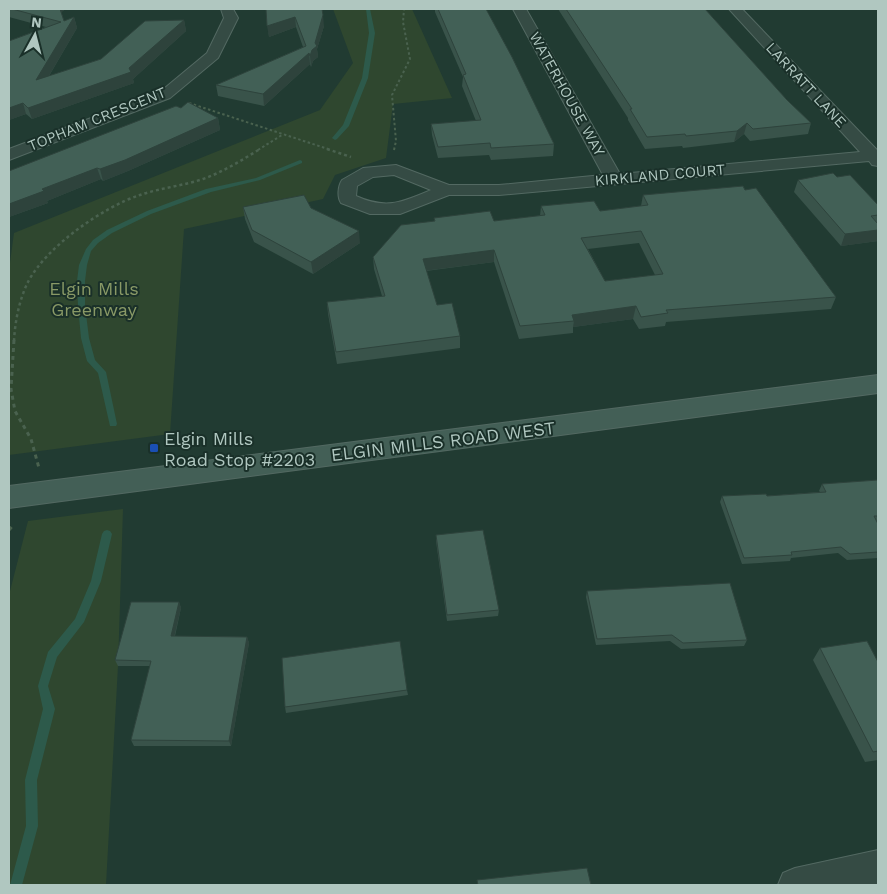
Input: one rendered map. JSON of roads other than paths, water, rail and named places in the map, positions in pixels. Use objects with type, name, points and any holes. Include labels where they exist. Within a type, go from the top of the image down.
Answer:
[{"type":"main road","name":"ELGIN MILLS ROAD WEST","points":[[9,497],[878,384]]},
{"type":"street","name":"TOPHAM CRESCENT","points":[[9,155],[165,94],[213,55],[231,18],[227,9]]},
{"type":"street","name":"WATERHOUSE WAY","points":[[519,9],[614,179]]},
{"type":"street","name":"LARRATT LANE","points":[[735,9],[876,158]]},
{"type":"street","name":"KIRKLAND COURT","points":[[447,190],[400,209],[370,209],[347,200],[348,184],[369,172],[396,170],[447,190],[499,190],[876,158]]},
{"type":"street","points":[[795,885],[878,867]]},
{"type":"waterway","points":[[335,138],[346,126],[365,78],[372,33],[368,9]]},
{"type":"waterway","points":[[113,424],[102,372],[91,361],[86,346],[81,306],[81,281],[83,265],[88,250],[96,241],[110,232],[170,204],[221,187],[249,182],[300,162]]},
{"type":"waterway","points":[[16,885],[32,826],[31,780],[49,709],[43,686],[52,655],[79,622],[96,581],[107,534]]},
{"type":"place","name":"Elgin Mills Road Stop #2203","points":[[154,448]]},
{"type":"park label","name":"Elgin Mills Greenway","points":[[94,298]]}]
